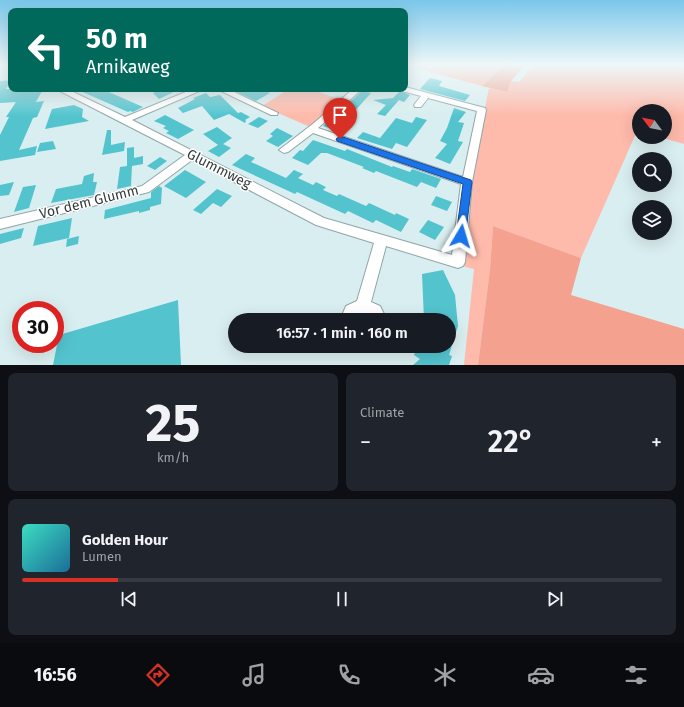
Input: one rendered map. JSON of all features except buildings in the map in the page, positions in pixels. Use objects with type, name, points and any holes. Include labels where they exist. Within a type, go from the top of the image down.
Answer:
[{"type":"street","points":[[311,129],[468,182],[482,110],[408,89]]},
{"type":"street","name":"Glummweg","points":[[66,92],[192,154],[320,222],[458,262],[468,182]]},
{"type":"street","points":[[125,120],[193,92]]},
{"type":"street","points":[[228,92],[274,113]]},
{"type":"street","points":[[284,150],[354,92]]},
{"type":"street","points":[[418,105],[426,95]]},
{"type":"street","name":"Vor dem Glumm","points":[[0,224],[145,190],[192,154]]},
{"type":"street","points":[[363,306],[382,239]]},
{"type":"street","points":[[350,313],[351,311],[363,306],[375,311],[376,313]]},
{"type":"shaded area","points":[[467,82],[486,82],[482,86]]},
{"type":"shaded area","points":[[486,82],[511,82],[507,92],[482,86]]},
{"type":"shaded area","points":[[511,82],[684,82],[684,144],[672,140],[672,104],[632,104],[632,142],[581,258],[493,226],[490,269],[478,365],[464,365],[474,269],[459,265],[470,182],[489,88],[507,92]]},
{"type":"shaded area","points":[[284,92],[319,92],[341,100],[310,127],[262,106]]},
{"type":"shaded area","points":[[493,226],[581,258],[571,295],[684,329],[684,365],[478,365],[490,269]]},
{"type":"route","points":[[340,139],[468,182],[461,236]]}]
